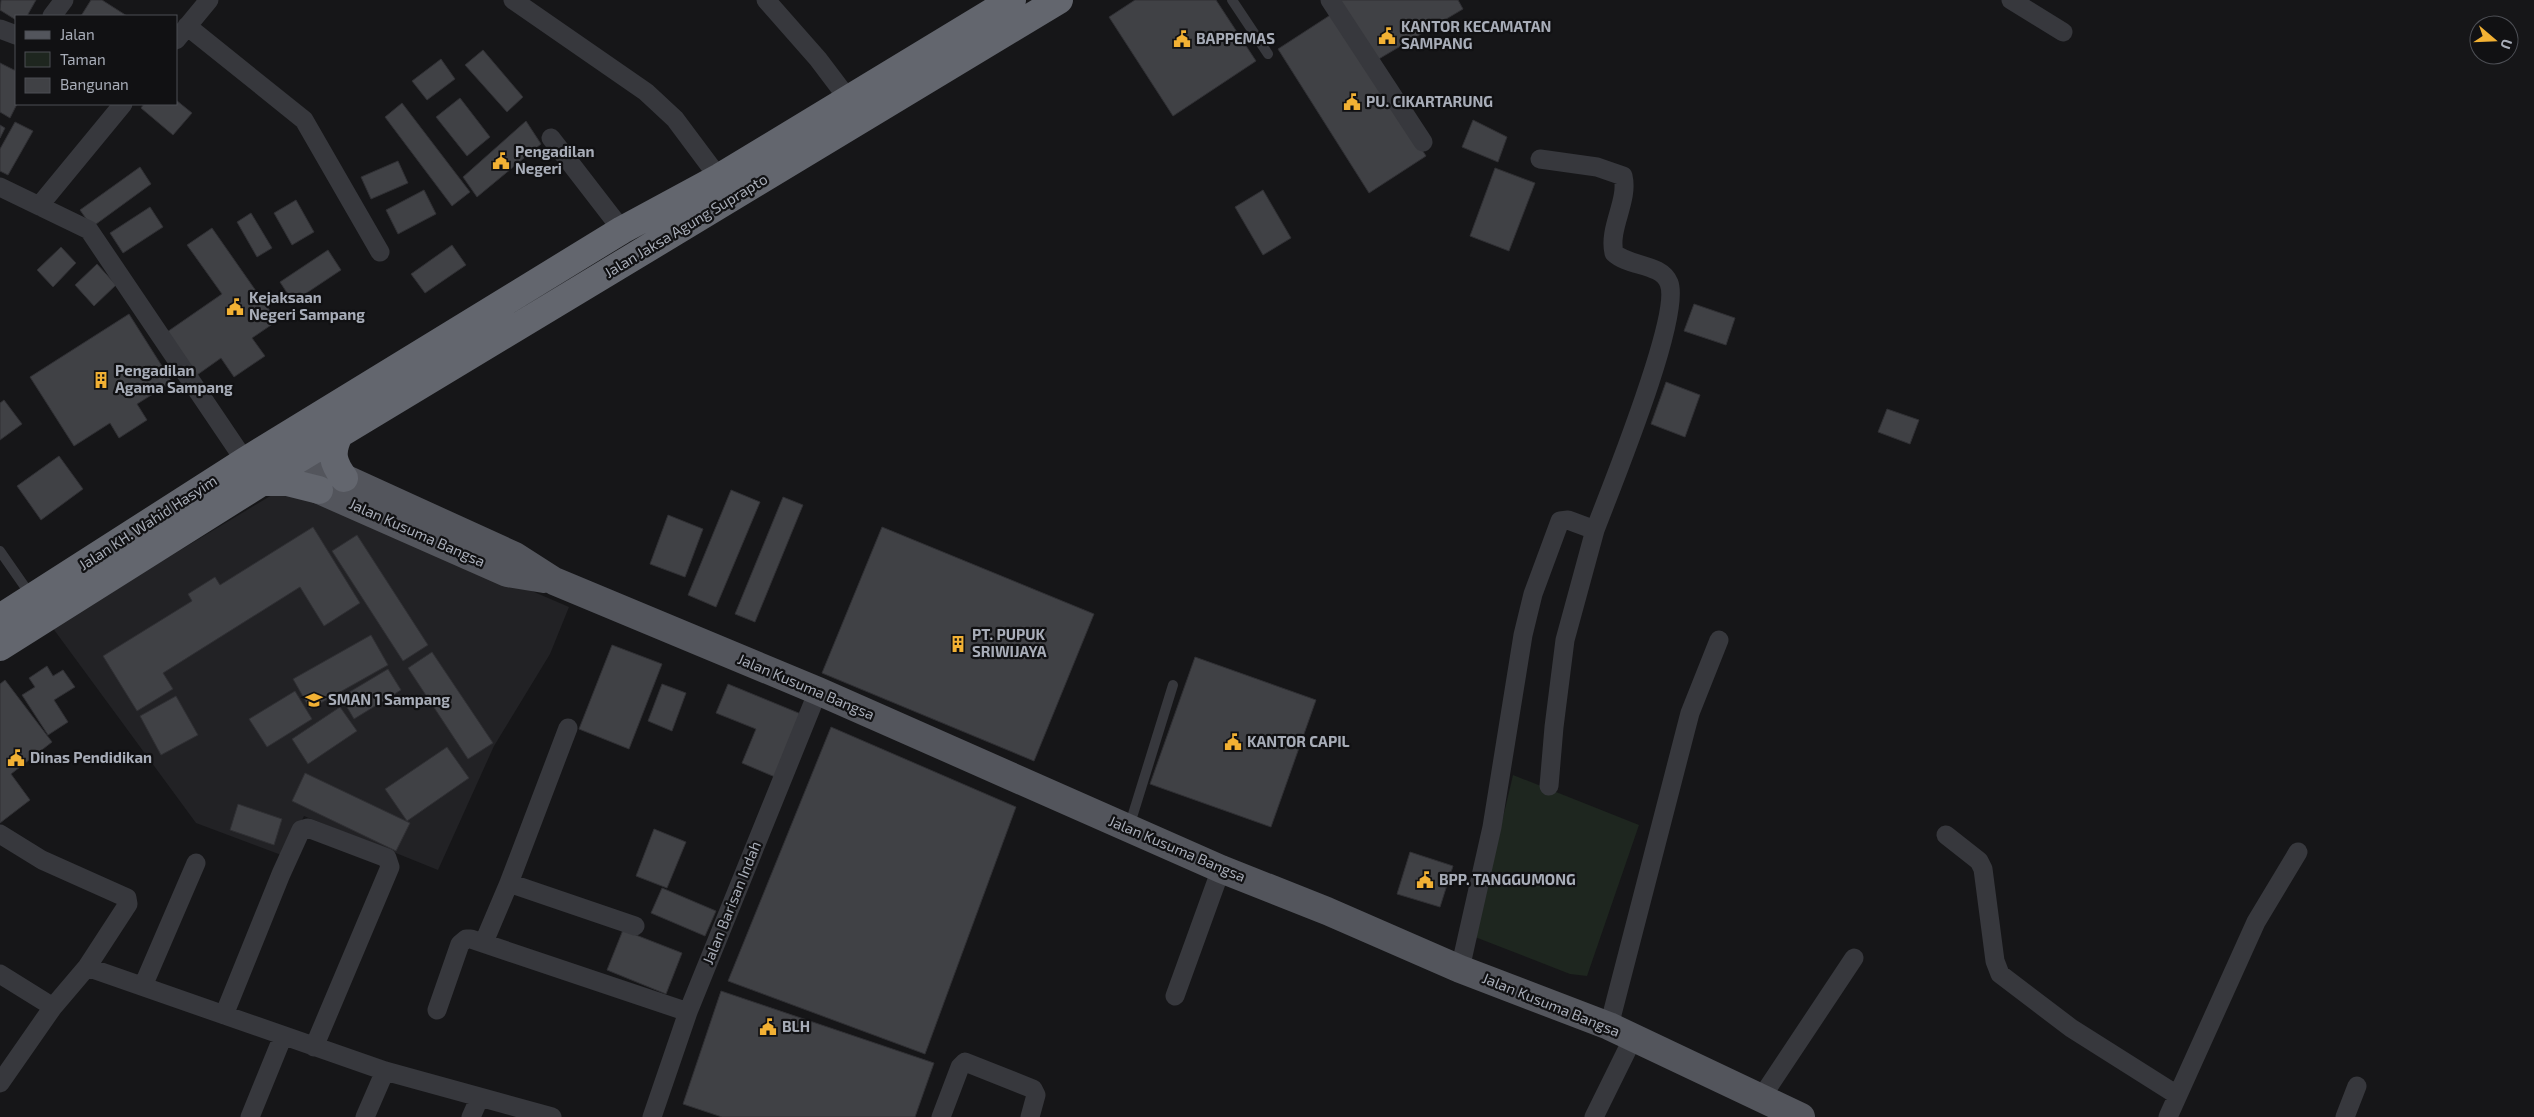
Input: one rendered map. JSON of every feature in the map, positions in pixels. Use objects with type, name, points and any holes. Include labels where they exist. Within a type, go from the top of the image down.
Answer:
[{"type":"highway","name":"Jalan Jaksa Agung Suprapto","points":[[296,446],[339,436],[726,187],[849,100],[1012,0]]},
{"type":"highway","name":"Jalan Jaksa Agung Suprapto","points":[[296,446],[622,230],[726,187],[1059,0]]},
{"type":"highway","points":[[339,436],[334,445],[333,456],[335,464],[344,478]]},
{"type":"highway","name":"Jalan KH. Wahid Hasyim","points":[[0,647],[40,607],[296,446]]},
{"type":"highway","points":[[253,472],[319,490]]},
{"type":"highway","name":"Jalan KH. Wahid Hasyim","points":[[0,618],[40,607]]},
{"type":"main road","name":"Jalan Kusuma Bangsa","points":[[296,446],[344,478],[515,556],[554,581],[818,691],[1221,869],[1326,911],[1460,969],[1609,1026],[1801,1117]]},
{"type":"main road","name":"Jalan Kusuma Bangsa","points":[[296,446],[301,472],[319,490],[507,573],[554,581]]},
{"type":"street","points":[[53,15],[64,0]]},
{"type":"street","points":[[208,0],[182,33],[304,120],[380,252]]},
{"type":"street","points":[[513,0],[646,92],[675,119],[726,187]]},
{"type":"street","points":[[766,0],[818,59],[849,100]]},
{"type":"street","points":[[1330,0],[1423,142]]},
{"type":"street","points":[[2011,0],[2063,32]]},
{"type":"street","points":[[0,29],[15,35]]},
{"type":"street","points":[[39,206],[122,105]]},
{"type":"street","points":[[551,138],[622,230]]},
{"type":"street","points":[[1540,159],[1597,168],[1623,176],[1623,194],[1613,243],[1614,253],[1625,260],[1664,275],[1670,284],[1667,323],[1650,382],[1595,530],[1565,640],[1549,786]]},
{"type":"street","points":[[0,188],[89,230],[253,472]]},
{"type":"street","points":[[1460,969],[1492,826],[1523,635],[1533,594],[1560,522],[1568,520],[1595,530]]},
{"type":"street","points":[[1609,1026],[1690,713],[1719,640]]},
{"type":"street","name":"Jalan Barisan Indah","points":[[652,1117],[688,1012],[818,691]]},
{"type":"street","points":[[484,942],[510,883],[568,728]]},
{"type":"street","points":[[224,1015],[281,874],[302,830],[308,828],[387,858],[390,867],[314,1048]]},
{"type":"street","points":[[0,834],[42,860],[127,898],[128,904],[87,967],[53,1007],[0,1082]]},
{"type":"street","points":[[1946,835],[1979,861],[1983,869],[1995,960],[2000,974],[2071,1028],[2177,1095]]},
{"type":"street","points":[[2168,1117],[2256,922],[2298,852]]},
{"type":"street","points":[[143,986],[196,863]]},
{"type":"street","points":[[1175,996],[1221,869]]},
{"type":"street","points":[[510,883],[635,926]]},
{"type":"street","points":[[437,1010],[460,944],[466,939],[484,942],[688,1012]]},
{"type":"street","points":[[1761,1098],[1854,958]]},
{"type":"street","points":[[87,967],[314,1048],[385,1071],[479,1099],[552,1117]]},
{"type":"street","points":[[0,974],[53,1007]]},
{"type":"street","points":[[250,1117],[283,1036]]},
{"type":"street","points":[[1594,1117],[1633,1038]]},
{"type":"street","points":[[941,1117],[960,1067],[965,1062],[1033,1089],[1036,1095],[1030,1117]]},
{"type":"street","points":[[365,1117],[385,1071]]},
{"type":"street","points":[[2345,1117],[2357,1086]]},
{"type":"street","points":[[471,1117],[479,1099]]},
{"type":"lane","points":[[1232,0],[1268,54]]},
{"type":"lane","points":[[0,551],[40,607]]},
{"type":"lane","points":[[1128,828],[1173,685]]},
{"type":"shaded area","name":"SMAN 1 Sampang","points":[[287,486],[569,607],[550,654],[494,746],[438,870],[304,816],[284,856],[196,823],[52,627]]},
{"type":"green space","points":[[1513,775],[1639,825],[1587,976],[1570,974],[1475,937]]},
{"type":"building","points":[[1,0],[36,0],[28,15],[15,15],[15,19],[0,10]]},
{"type":"building","points":[[91,0],[102,0],[125,15],[82,15]]},
{"type":"building","name":"BAPPEMAS","points":[[1135,0],[1216,0],[1256,61],[1173,116],[1109,17]]},
{"type":"building","name":"KANTOR KECAMATAN SAMPANG","points":[[1335,0],[1458,0],[1463,9],[1372,63]]},
{"type":"building","name":"PU. CIKARTARUNG","points":[[1335,12],[1426,156],[1369,193],[1278,49]]},
{"type":"building","points":[[483,50],[523,97],[507,112],[465,65]]},
{"type":"building","points":[[441,59],[455,79],[427,100],[412,81]]},
{"type":"building","points":[[0,63],[15,70],[16,105],[10,118],[0,112]]},
{"type":"building","points":[[460,98],[490,137],[467,156],[436,117]]},
{"type":"building","points":[[178,102],[192,113],[173,135],[141,108],[143,105],[178,105]]},
{"type":"building","points":[[402,103],[470,192],[452,206],[385,117]]},
{"type":"building","points":[[1473,120],[1507,137],[1498,162],[1462,147]]},
{"type":"building","name":"Pengadilan Negeri","points":[[526,121],[541,144],[477,197],[463,177]]},
{"type":"building","points":[[15,122],[33,131],[8,175],[0,171],[0,149]]},
{"type":"building","points":[[0,125],[5,128],[0,138]]},
{"type":"building","points":[[398,161],[408,183],[371,199],[361,177]]},
{"type":"building","points":[[140,167],[151,184],[92,227],[80,210]]},
{"type":"building","points":[[1495,168],[1535,183],[1509,251],[1470,236]]},
{"type":"building","points":[[424,190],[436,214],[398,234],[386,210]]},
{"type":"building","points":[[1263,190],[1291,238],[1263,255],[1235,207]]},
{"type":"building","points":[[296,200],[314,232],[292,245],[274,213]]},
{"type":"building","points":[[150,207],[163,227],[123,253],[110,233]]},
{"type":"building","points":[[251,213],[272,248],[257,257],[237,222]]},
{"type":"building","name":"Kejaksaan Negeri Sampang","points":[[212,228],[277,321],[252,338],[265,356],[234,377],[221,358],[197,375],[167,332],[222,294],[187,245]]},
{"type":"building","points":[[452,245],[466,265],[425,293],[411,274]]},
{"type":"building","points":[[61,247],[76,263],[53,287],[37,270]]},
{"type":"building","points":[[328,250],[341,270],[293,302],[280,282]]},
{"type":"building","points":[[97,264],[116,285],[94,306],[75,285]]},
{"type":"building","points":[[1694,304],[1735,318],[1726,345],[1684,331]]},
{"type":"building","name":"Pengadilan Agama Sampang","points":[[129,314],[172,382],[137,404],[147,420],[119,438],[110,423],[74,446],[30,377]]},
{"type":"building","points":[[1666,382],[1700,395],[1685,437],[1651,424]]},
{"type":"building","points":[[4,400],[22,424],[0,440],[0,403]]},
{"type":"building","points":[[1887,409],[1919,420],[1910,444],[1878,432]]},
{"type":"building","points":[[59,456],[83,489],[41,520],[17,486]]},
{"type":"building","points":[[731,490],[760,502],[716,607],[688,595]]},
{"type":"building","points":[[783,497],[803,505],[755,622],[735,614]]},
{"type":"building","points":[[668,515],[703,529],[685,577],[650,564]]},
{"type":"building","points":[[313,527],[360,603],[324,626],[300,587],[163,673],[173,689],[137,711],[103,656],[192,601],[188,594],[215,577],[220,585]]},
{"type":"building","name":"PT. PUPUK SRIWIJAYA","points":[[882,527],[1094,614],[1034,761],[822,673]]},
{"type":"building","points":[[357,535],[428,645],[403,661],[332,551]]},
{"type":"building","points":[[371,635],[388,665],[310,709],[293,679]]},
{"type":"building","points":[[612,645],[662,664],[629,749],[579,729]]},
{"type":"building","points":[[432,652],[493,743],[468,759],[408,668]]},
{"type":"building","name":"KANTOR CAPIL","points":[[1195,657],[1316,700],[1271,827],[1150,784]]},
{"type":"building","points":[[47,666],[53,676],[63,670],[75,687],[54,700],[68,722],[48,735],[22,695],[35,687],[29,678]]},
{"type":"building","points":[[388,669],[401,690],[354,719],[341,697]]},
{"type":"building","name":"Dinas Pendidikan","points":[[5,680],[52,742],[11,774],[30,800],[0,823],[0,684]]},
{"type":"building","points":[[662,684],[686,693],[672,731],[648,721]]},
{"type":"building","points":[[728,684],[801,714],[775,777],[742,763],[756,729],[716,713]]},
{"type":"building","points":[[295,691],[312,719],[267,747],[249,719]]},
{"type":"building","points":[[176,696],[198,735],[161,755],[140,716]]},
{"type":"building","points":[[340,707],[357,731],[308,764],[292,739]]},
{"type":"building","points":[[831,727],[1016,807],[925,1054],[728,981]]},
{"type":"building","points":[[447,747],[469,778],[407,821],[385,789]]},
{"type":"building","points":[[305,773],[410,823],[396,851],[292,801]]},
{"type":"building","points":[[238,804],[282,819],[274,845],[230,830]]},
{"type":"building","points":[[654,829],[686,842],[667,888],[636,876]]},
{"type":"building","name":"BPP. TANGGUMONG","points":[[1410,852],[1453,866],[1440,907],[1397,894]]},
{"type":"building","points":[[662,888],[716,911],[705,936],[651,913]]},
{"type":"building","points":[[623,930],[682,953],[666,994],[607,970]]},
{"type":"building","name":"BLH","points":[[721,991],[934,1063],[915,1117],[722,1117],[683,1104]]},
{"type":"place","name":"KANTOR KECAMATAN SAMPANG","points":[[1387,36]]},
{"type":"place","name":"BAPPEMAS","points":[[1182,39]]},
{"type":"place","name":"PU. CIKARTARUNG","points":[[1352,102]]},
{"type":"place","name":"Pengadilan Negeri","points":[[501,161]]},
{"type":"place","name":"Kejaksaan Negeri Sampang","points":[[235,307]]},
{"type":"place","name":"Pengadilan Agama Sampang","points":[[101,380]]},
{"type":"place","name":"PT. PUPUK SRIWIJAYA","points":[[958,644]]},
{"type":"place","name":"SMAN 1 Sampang","points":[[314,700]]},
{"type":"place","name":"KANTOR CAPIL","points":[[1233,742]]},
{"type":"place","name":"Dinas Pendidikan","points":[[16,758]]},
{"type":"place","name":"BPP. TANGGUMONG","points":[[1425,880]]},
{"type":"place","name":"BLH","points":[[768,1027]]}]
